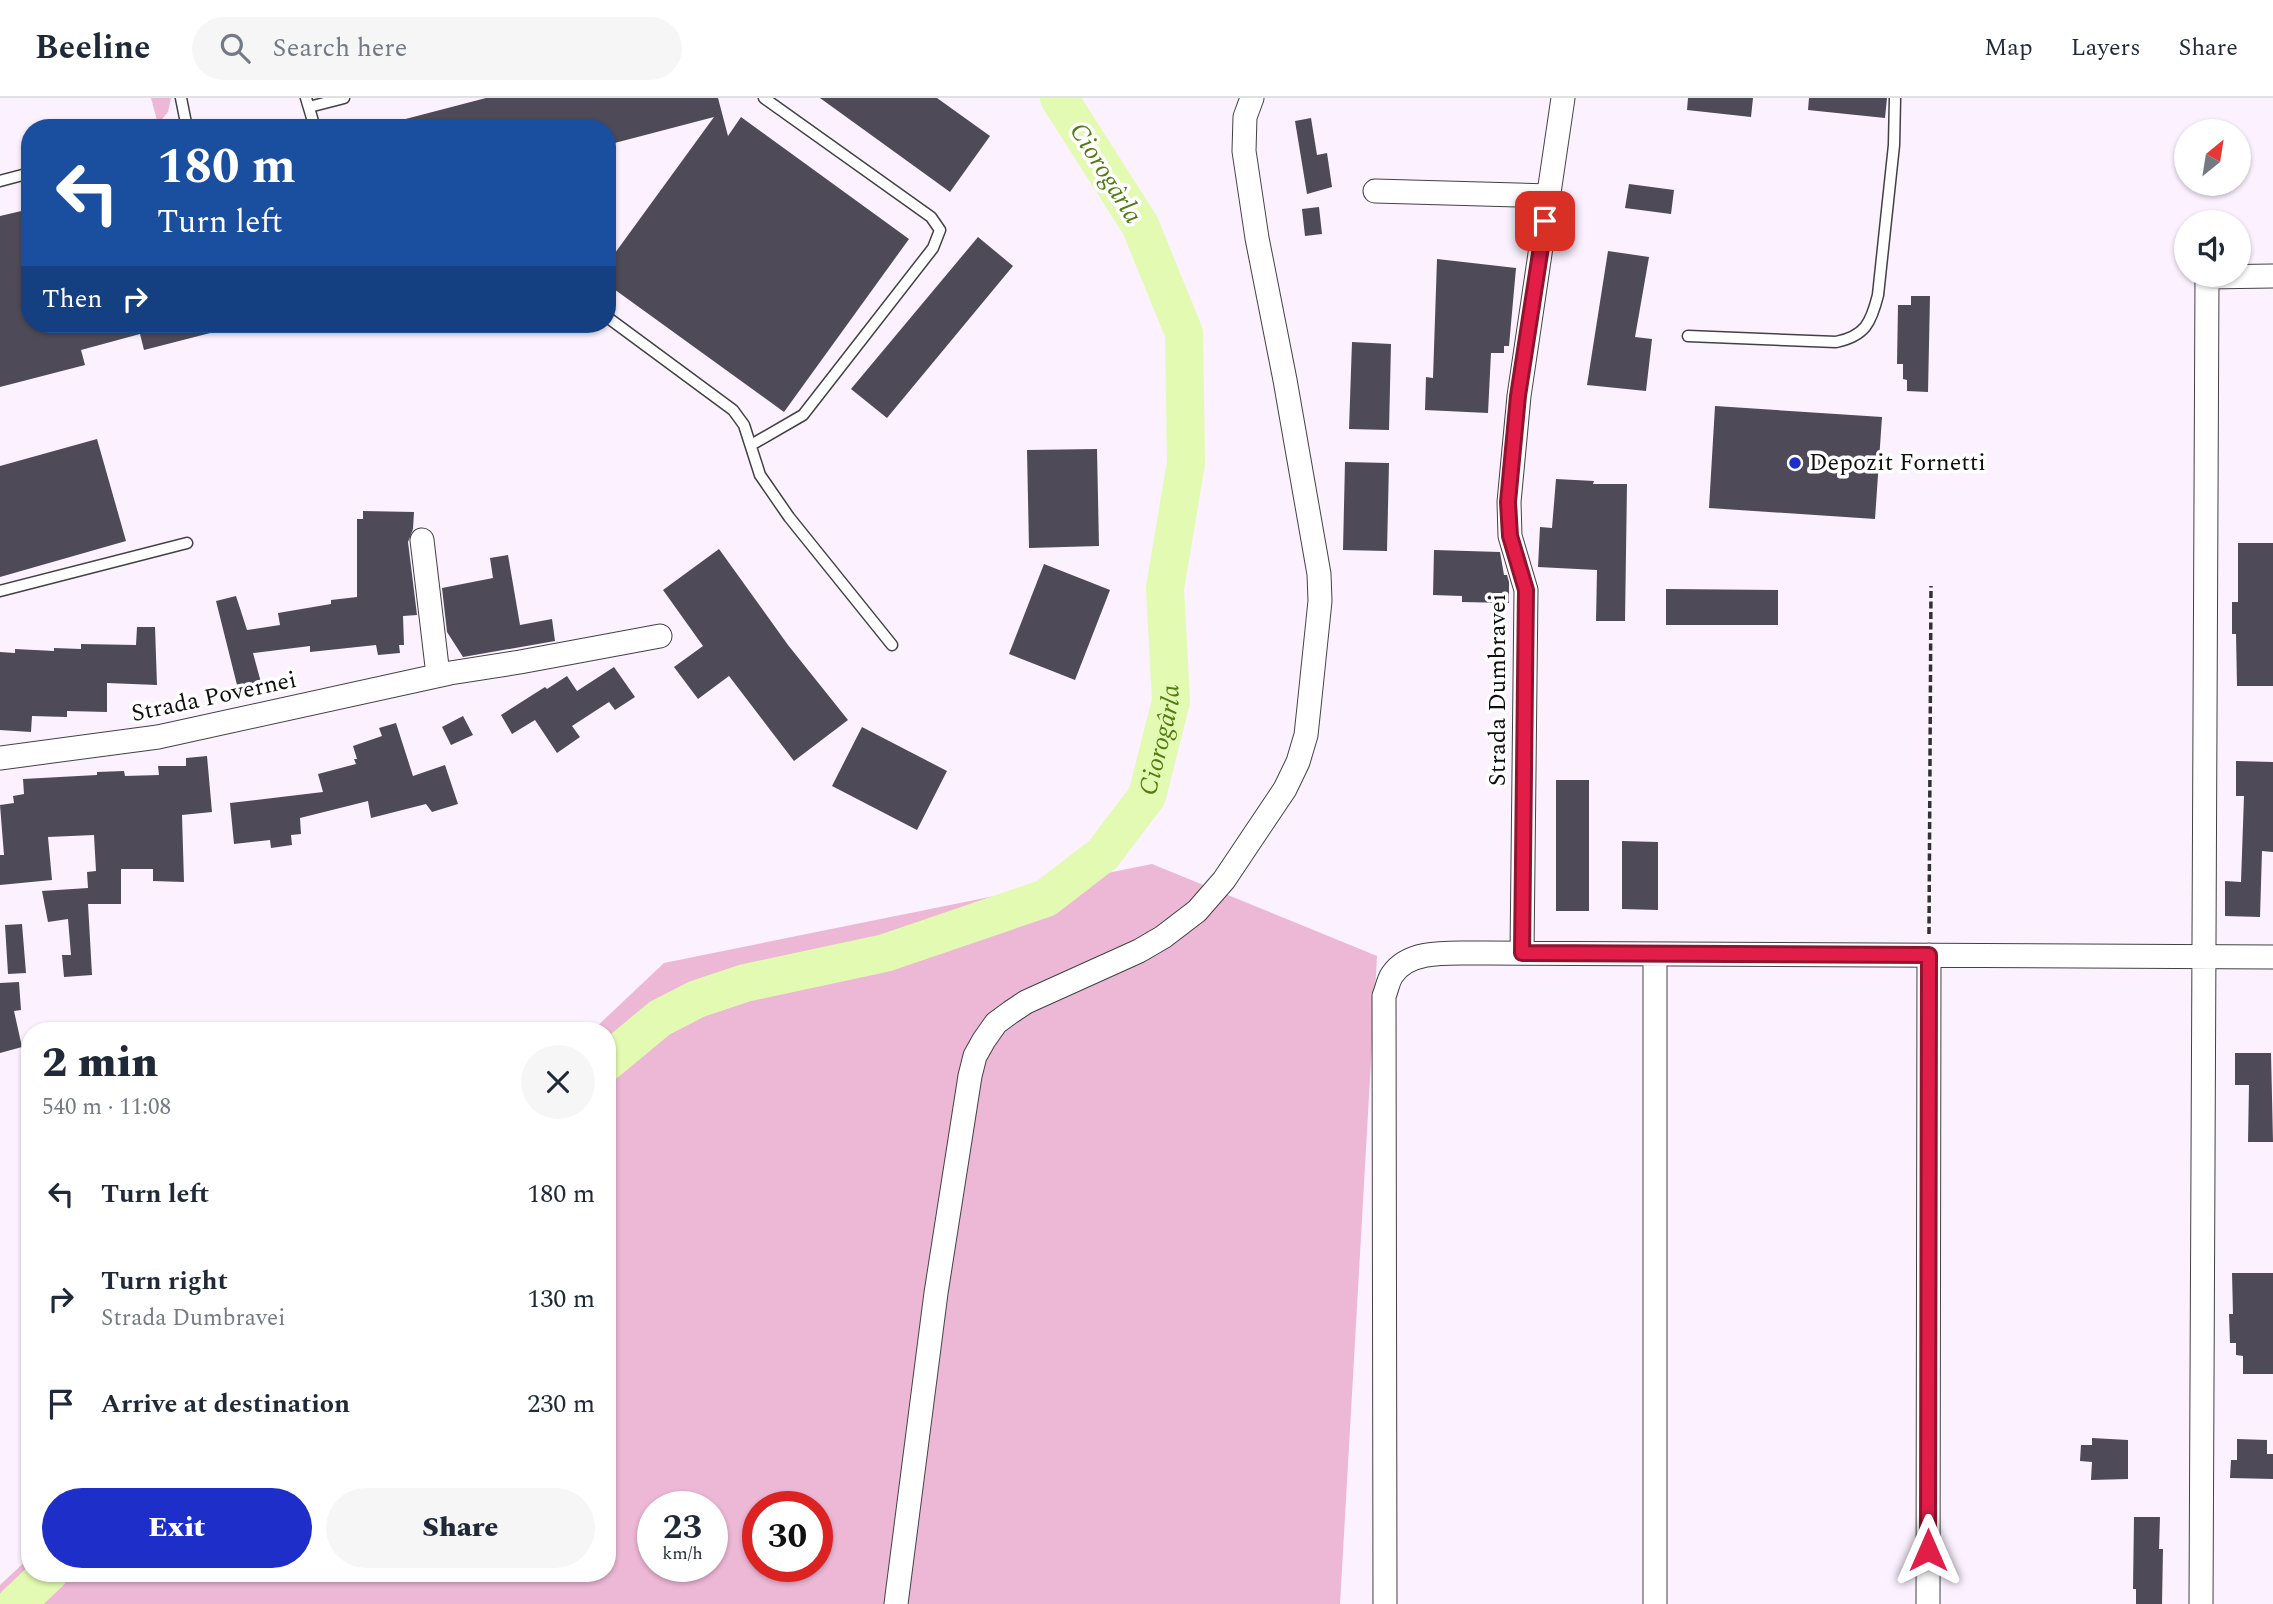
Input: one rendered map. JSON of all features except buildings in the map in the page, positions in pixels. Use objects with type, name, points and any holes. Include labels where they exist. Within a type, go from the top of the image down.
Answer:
[{"type":"street","points":[[896,1604],[936,1293],[975,1056],[996,1023],[1026,1002],[1139,951],[1198,911],[1224,880],[1285,789],[1298,762],[1306,735],[1320,601],[1319,574],[1257,238],[1243,129],[1252,98]]},
{"type":"street","name":"Strada Dumbravei","points":[[1522,953],[1526,590],[1510,536],[1508,502],[1518,396],[1563,98]]},
{"type":"street","points":[[1375,191],[1549,195]]},
{"type":"street","points":[[2201,1604],[2207,276],[2273,276]]},
{"type":"street","points":[[422,540],[438,675]]},
{"type":"street","name":"Strada Povernei","points":[[0,758],[158,737],[438,675],[660,636]]},
{"type":"street","points":[[1385,1604],[1384,996],[1391,976],[1400,966],[1426,955],[1522,953],[2273,957]]},
{"type":"street","points":[[1655,955],[1655,1604]]},
{"type":"street","points":[[1928,1604],[1929,955]]},
{"type":"lane","points":[[181,98],[185,119]]},
{"type":"lane","points":[[312,119],[307,102],[344,98]]},
{"type":"lane","points":[[751,445],[803,415],[933,248],[940,230],[931,217],[764,98]]},
{"type":"lane","points":[[1688,336],[1836,342],[1857,336],[1867,325],[1878,295],[1894,145],[1895,98]]},
{"type":"lane","points":[[0,181],[21,175]]},
{"type":"lane","points":[[616,324],[733,410],[744,425],[760,475],[789,517],[892,645]]},
{"type":"lane","points":[[0,591],[187,543]]},
{"type":"path","points":[[1929,955],[1931,586]]},
{"type":"shaded area","points":[[151,98],[171,98],[168,112],[162,119],[157,119]]},
{"type":"shaded area","points":[[1152,864],[1377,956],[1340,1604],[0,1604],[0,1585],[21,1565],[21,1582],[616,1582],[616,1022],[602,1022],[664,963]]},
{"type":"waterway","name":"Ciorogârla","points":[[616,1055],[660,1018],[697,999],[745,983],[885,953],[1046,898],[1103,854],[1147,796],[1171,701],[1165,588],[1186,463],[1184,333],[1140,225],[1059,98]]},
{"type":"waterway","name":"Ciorogârla","points":[[16,1604],[39,1582]]},
{"type":"place","name":"Depozit Fornetti","points":[[1795,463]]},
{"type":"route","points":[[1545,221],[1518,396],[1508,502],[1510,536],[1526,590],[1522,953],[1929,955],[1928,1550]]}]
